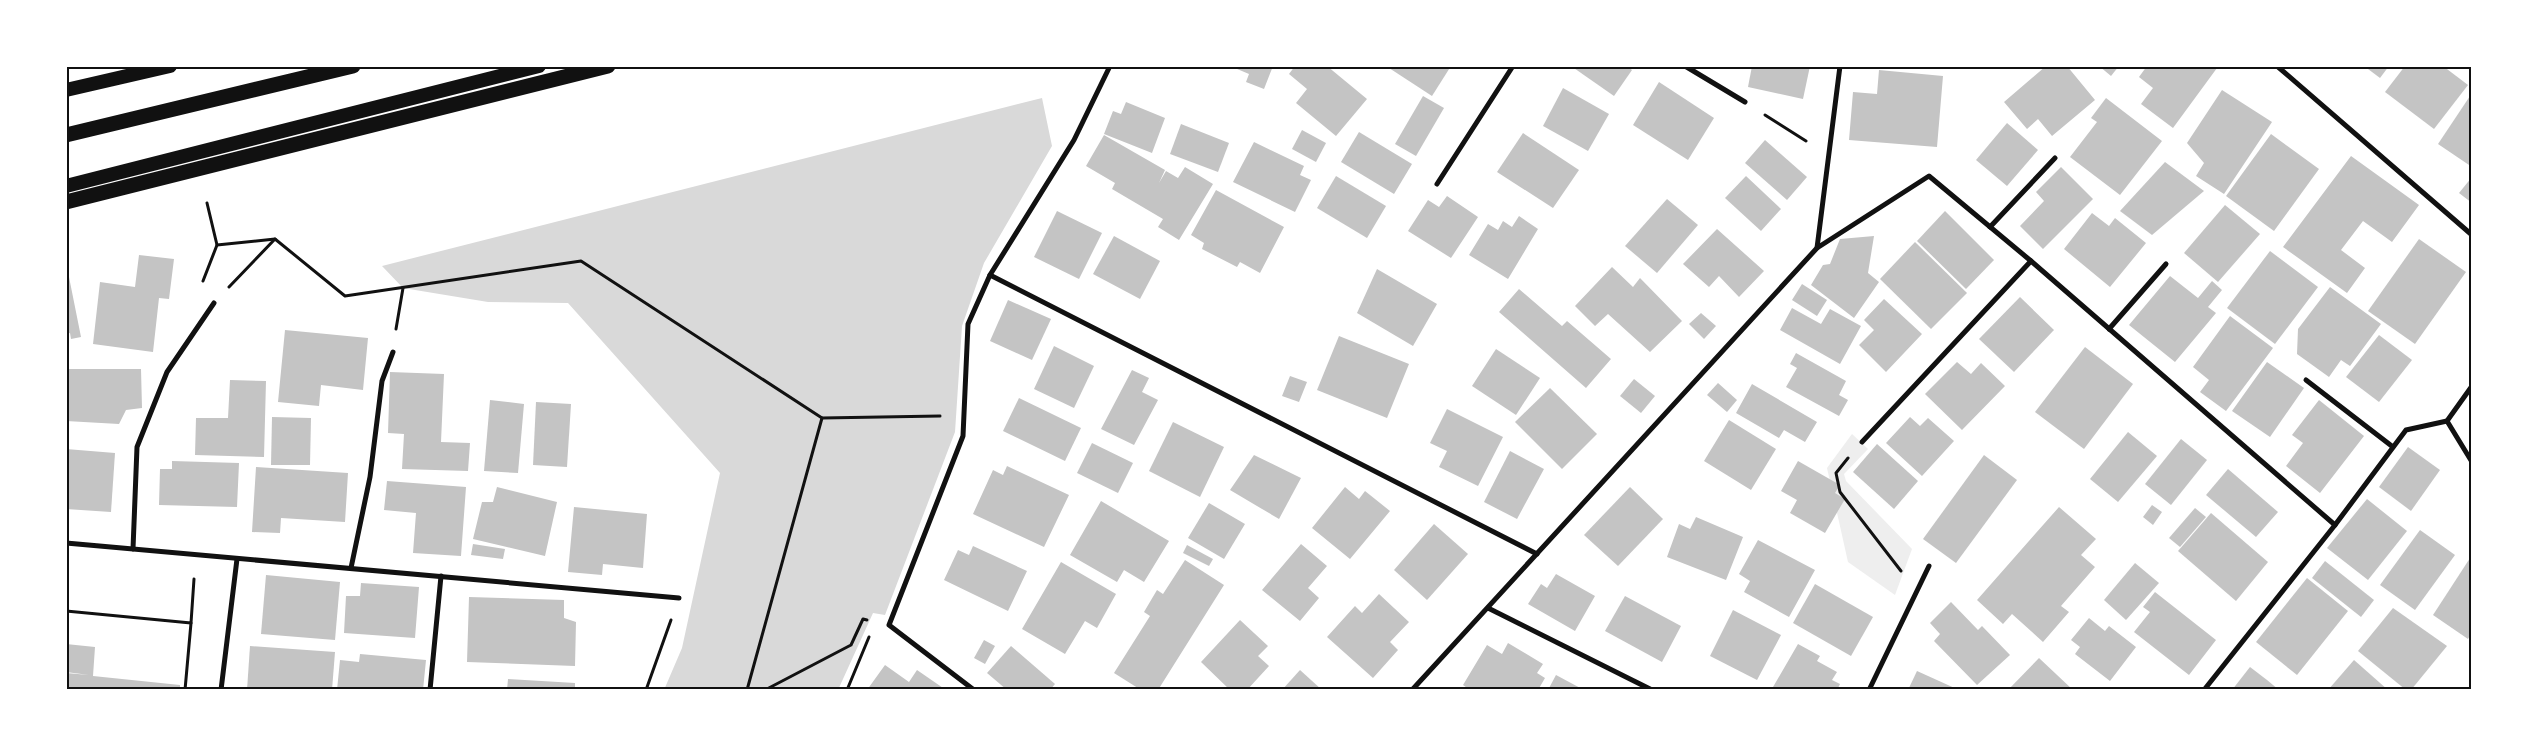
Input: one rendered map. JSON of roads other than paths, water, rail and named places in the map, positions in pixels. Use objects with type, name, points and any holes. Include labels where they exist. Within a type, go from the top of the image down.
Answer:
[{"type":"highway","points":[[66,90],[170,66]]},
{"type":"highway","points":[[66,135],[353,66]]},
{"type":"highway","points":[[66,186],[539,66]]},
{"type":"highway","points":[[66,202],[608,66]]},
{"type":"street","points":[[974,690],[889,625],[963,436],[968,324],[990,275],[1074,140],[1110,66]]},
{"type":"street","points":[[1437,184],[1514,66]]},
{"type":"street","points":[[1685,66],[1745,102]]},
{"type":"street","points":[[1817,248],[1840,66]]},
{"type":"street","points":[[2278,66],[2472,235]]},
{"type":"street","points":[[1990,227],[2055,158]]},
{"type":"street","points":[[1412,690],[1817,248],[1929,176],[2031,261],[2335,525]]},
{"type":"street","points":[[1862,442],[2031,261]]},
{"type":"street","points":[[2109,329],[2166,264]]},
{"type":"street","points":[[990,275],[1537,554]]},
{"type":"street","points":[[133,549],[137,447],[167,372],[214,303]]},
{"type":"street","points":[[352,568],[370,477],[382,381],[393,352]]},
{"type":"street","points":[[2306,380],[2393,448]]},
{"type":"street","points":[[2204,690],[2335,525],[2406,430],[2447,421],[2472,386]]},
{"type":"street","points":[[2447,421],[2472,462]]},
{"type":"street","points":[[66,543],[679,598]]},
{"type":"street","points":[[221,690],[237,558]]},
{"type":"street","points":[[1869,690],[1929,566]]},
{"type":"street","points":[[430,690],[440,576]]},
{"type":"street","points":[[1488,608],[1652,690]]}]
